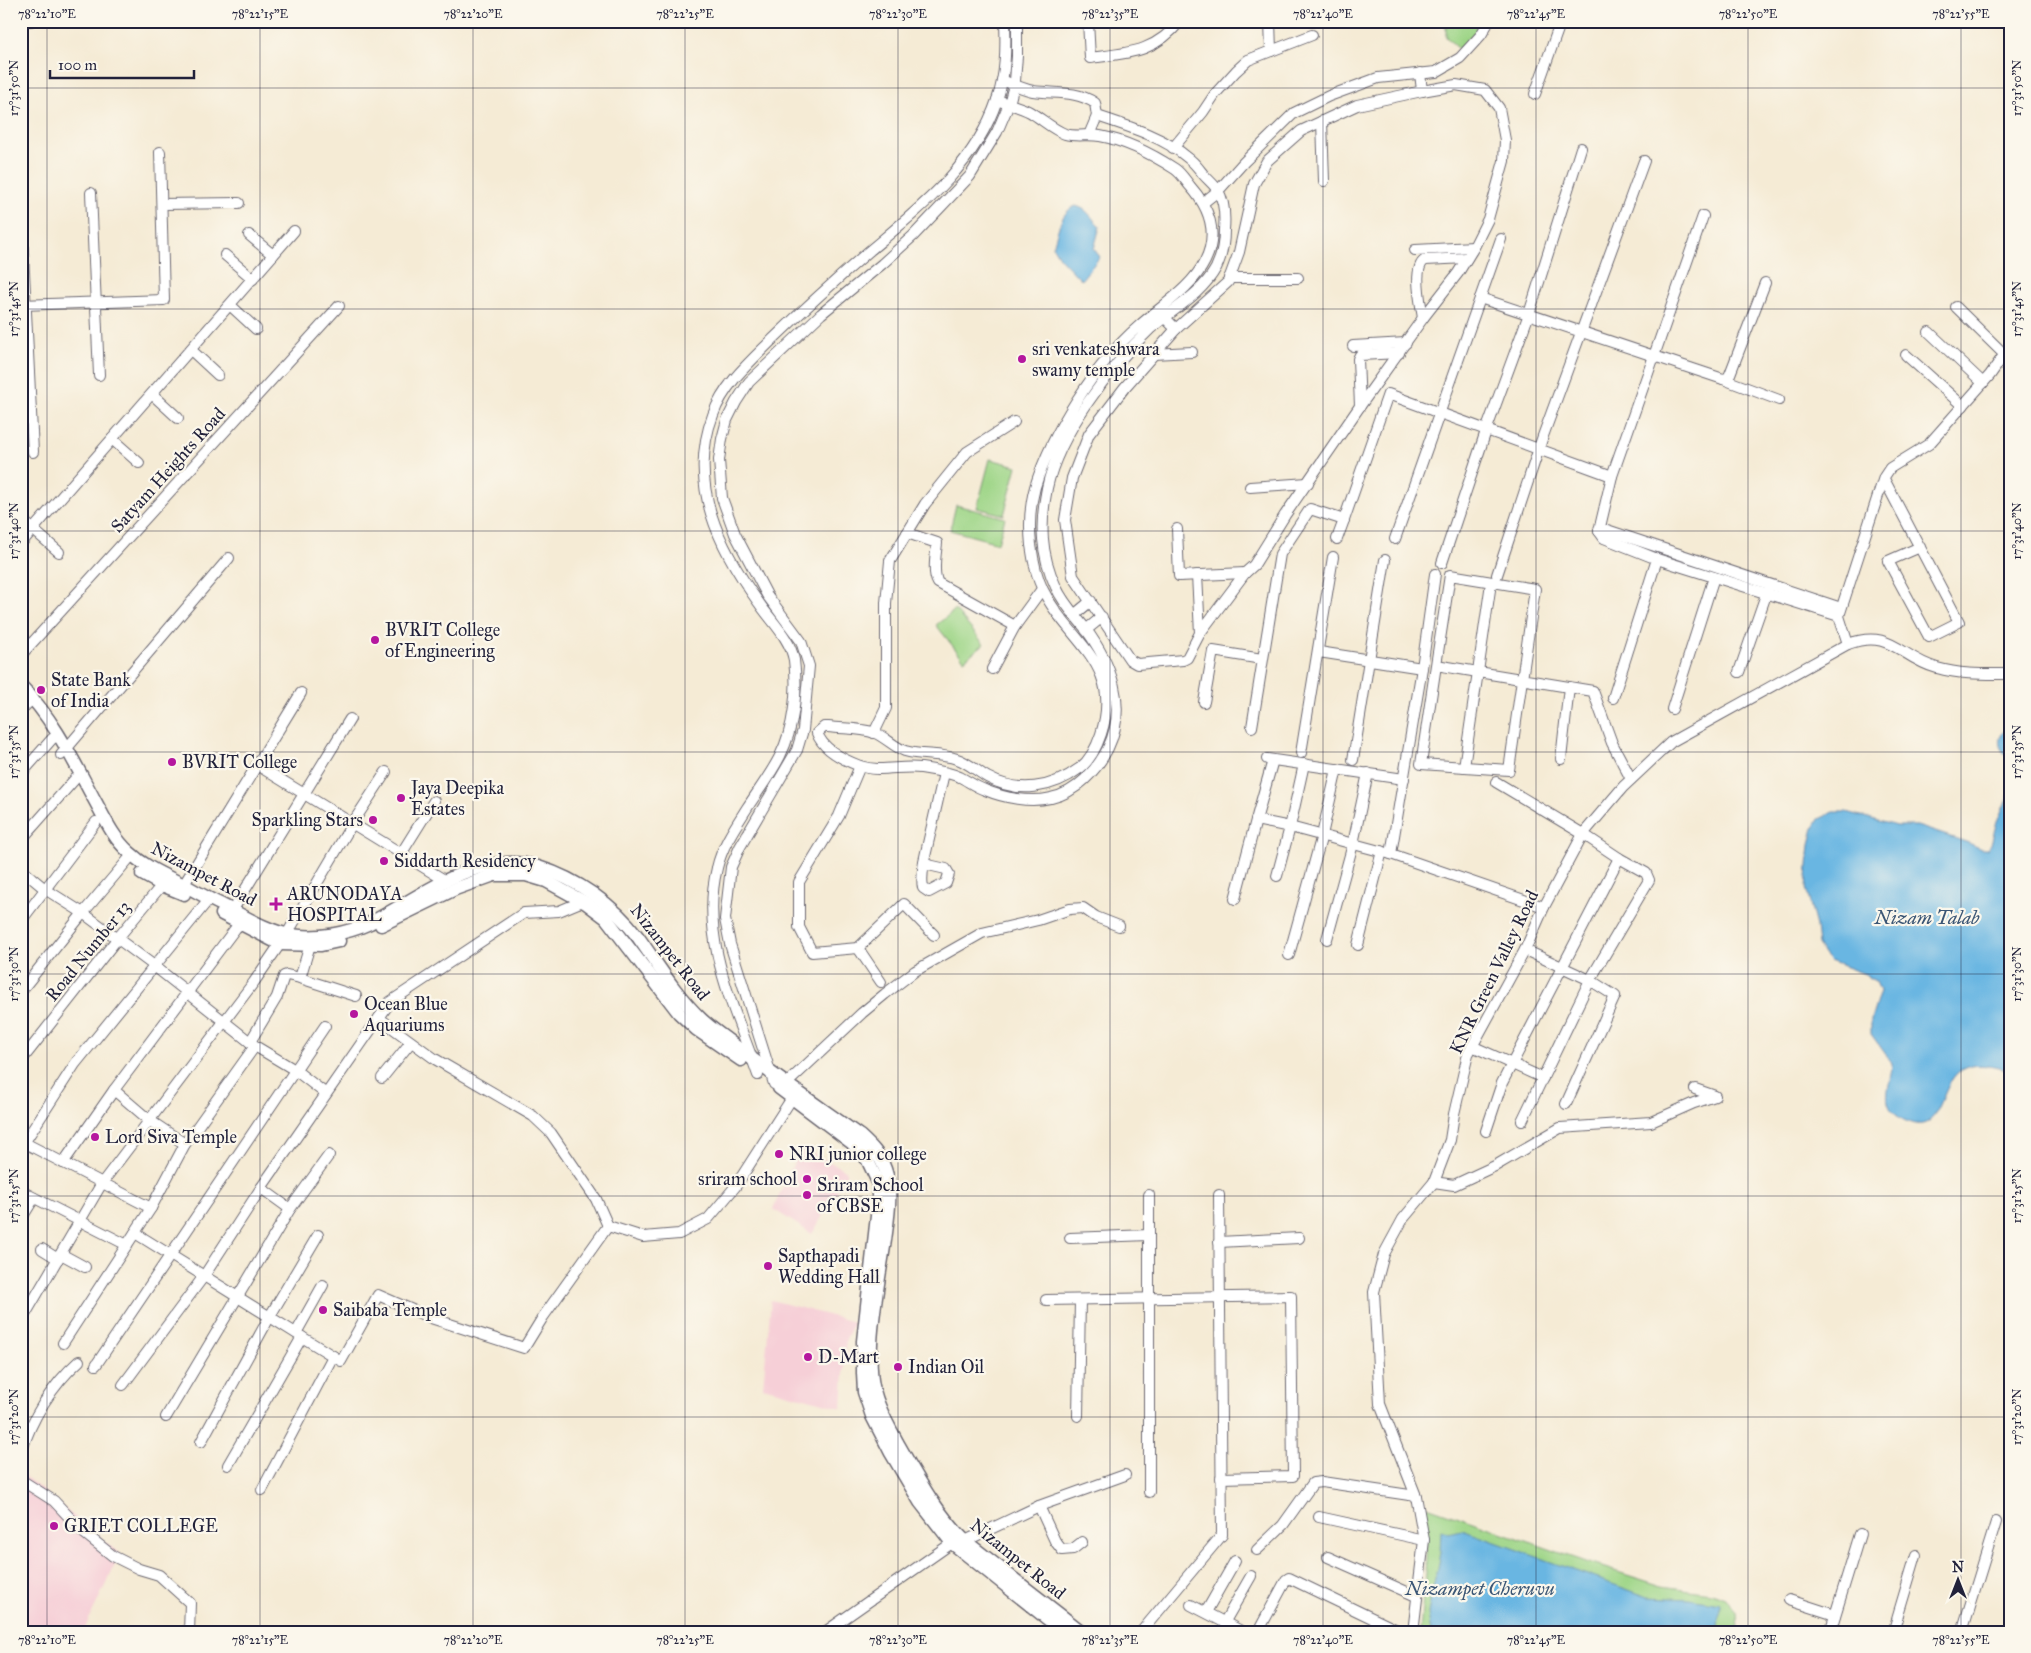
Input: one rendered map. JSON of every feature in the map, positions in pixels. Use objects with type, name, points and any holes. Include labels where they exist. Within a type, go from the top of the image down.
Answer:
[{"type":"main road","name":"Nizampet Road","points":[[21,686],[26,702],[55,737],[114,834],[142,874],[182,889],[283,939],[310,945],[321,945],[368,932],[455,889],[494,875],[526,875],[546,881],[583,901],[606,918],[679,1013],[696,1029],[860,1136],[874,1149],[886,1170],[890,1193],[871,1352],[873,1388],[884,1418],[919,1482],[952,1528],[1082,1632]]},
{"type":"main road","name":"Nizampet Road","points":[[64,751],[96,822],[130,858]]},
{"type":"main road","name":"Nizampet Road","points":[[283,939],[323,936],[368,924],[446,881],[483,866],[521,864],[543,868],[567,880],[613,909],[637,936],[682,1000],[702,1020],[753,1060],[792,1098],[852,1143],[867,1159],[878,1182],[878,1207],[863,1341],[864,1392],[872,1416],[920,1502],[952,1543],[1064,1632]]},
{"type":"street","points":[[753,1060],[720,967],[714,942],[712,917],[716,871],[729,837],[779,758],[787,742],[796,692],[794,658],[789,646],[753,594],[725,548],[709,511],[703,471],[706,440],[713,414],[724,394],[747,365],[811,302],[931,199],[961,167],[986,126],[998,100],[1006,53],[1005,21]]},
{"type":"street","points":[[1017,21],[1017,56],[1014,85],[1009,104],[997,132],[970,176],[913,236],[821,314],[749,382],[727,420],[719,460],[722,498],[735,534],[767,595],[792,627],[803,648],[808,666],[803,730],[798,750],[740,847],[731,867],[725,919],[730,944],[774,1081],[915,971],[982,934],[1038,920],[1070,909],[1083,908],[1096,917],[1118,926]]},
{"type":"street","points":[[1088,21],[1090,58],[1139,51],[1156,44],[1180,21]]},
{"type":"street","points":[[1270,21],[1271,51]]},
{"type":"street","points":[[1204,202],[1218,191],[1244,162],[1294,113],[1329,96],[1378,78],[1436,72],[1460,58],[1481,35],[1489,21]]},
{"type":"street","points":[[1535,94],[1561,21]]},
{"type":"street","points":[[1173,148],[1203,112],[1215,94],[1248,60],[1312,35]]},
{"type":"street","points":[[1436,72],[1437,88]]},
{"type":"street","points":[[1420,73],[1422,91]]},
{"type":"street","points":[[1002,80],[1032,91],[1077,94],[1095,103],[1097,116],[1088,134]]},
{"type":"street","points":[[1456,85],[1485,90],[1499,108],[1505,140],[1504,161],[1488,219],[1474,246],[1458,272],[1360,406],[1285,515],[1254,564],[1200,633],[1186,658],[1183,660],[1137,664],[1130,660],[1073,576],[1069,558],[1065,520],[1072,478],[1089,434],[1153,354],[1176,329],[1228,282],[1239,252],[1254,184],[1267,161],[1301,130],[1357,105],[1437,88],[1456,85]]},
{"type":"street","points":[[1029,112],[1028,103],[1032,91]]},
{"type":"street","points":[[817,733],[820,741],[826,748],[860,766],[875,770],[902,767],[944,773],[958,776],[985,790],[1013,798],[1035,800],[1052,798],[1074,789],[1089,776],[1108,749],[1116,725],[1118,699],[1112,676],[1101,652],[1064,602],[1045,558],[1041,528],[1048,485],[1057,460],[1075,422],[1098,387],[1206,261],[1212,237],[1210,218],[1204,202],[1178,171],[1146,151],[1111,138],[1088,134],[1075,136],[1064,133],[1052,128],[1029,112],[998,100]]},
{"type":"street","points":[[790,727],[817,733],[828,727],[874,733],[904,750],[960,759],[998,783],[1017,788],[1041,786],[1063,779],[1083,766],[1098,746],[1105,722],[1106,694],[1099,670],[1088,651],[1056,612],[1042,589],[1033,561],[1029,527],[1034,489],[1047,456],[1078,401],[1111,352],[1152,324],[1165,318],[1203,284],[1215,270],[1223,251],[1224,226],[1223,206],[1218,191],[1188,158],[1147,134],[1097,116]]},
{"type":"street","points":[[1322,121],[1324,181]]},
{"type":"street","points":[[1442,564],[1486,431],[1529,314],[1581,148]]},
{"type":"street","points":[[24,305],[164,300],[160,152]]},
{"type":"street","points":[[1464,767],[1494,579],[1538,450],[1644,161]]},
{"type":"street","points":[[91,193],[99,375]]},
{"type":"street","points":[[162,204],[239,203]]},
{"type":"street","points":[[21,212],[24,305],[33,452]]},
{"type":"street","points":[[1703,216],[1612,476],[1599,531],[1604,538],[1657,559],[1840,612]]},
{"type":"street","points":[[21,543],[294,231]]},
{"type":"street","points":[[249,235],[273,255]]},
{"type":"street","points":[[1395,539],[1501,239]]},
{"type":"street","points":[[1415,250],[1474,246]]},
{"type":"street","points":[[225,255],[253,279]]},
{"type":"street","points":[[1423,318],[1418,273],[1421,262],[1425,260],[1466,258]]},
{"type":"street","points":[[1229,278],[1298,278]]},
{"type":"street","points":[[1723,379],[1728,378],[1730,374],[1765,283]]},
{"type":"street","points":[[1480,298],[1723,379],[1779,400]]},
{"type":"street","points":[[230,305],[256,329]]},
{"type":"street","name":"Satyam Heights Road","points":[[21,655],[339,306]]},
{"type":"street","points":[[1956,307],[2010,360]]},
{"type":"street","points":[[1165,318],[1176,329]]},
{"type":"street","points":[[1152,324],[1164,342]]},
{"type":"street","points":[[1929,332],[1983,383]]},
{"type":"street","points":[[1353,346],[1406,343]]},
{"type":"street","points":[[191,350],[218,376]]},
{"type":"street","points":[[1153,354],[1192,352]]},
{"type":"street","points":[[1360,406],[1358,359],[1360,355],[1399,353]]},
{"type":"street","points":[[1906,355],[1963,406]]},
{"type":"street","points":[[1848,644],[1840,612],[1884,479],[1890,468],[1929,444],[1983,383],[2004,355],[2010,360]]},
{"type":"street","points":[[152,394],[178,418]]},
{"type":"street","points":[[1338,539],[1388,394],[1612,476]]},
{"type":"street","points":[[874,733],[886,708],[886,603],[890,561],[925,504],[967,452],[1014,422]]},
{"type":"street","points":[[112,440],[139,463]]},
{"type":"street","points":[[1884,479],[1920,547],[1959,622],[1929,638],[1888,561],[1920,547]]},
{"type":"street","points":[[1250,487],[1308,483]]},
{"type":"street","points":[[1252,727],[1280,554],[1310,509],[1344,520]]},
{"type":"street","points":[[21,519],[59,552]]},
{"type":"street","points":[[1176,529],[1179,576],[1245,574]]},
{"type":"street","points":[[1599,531],[1607,530],[1840,612]]},
{"type":"street","points":[[907,533],[937,543],[935,572],[938,583],[1015,626]]},
{"type":"street","points":[[1301,752],[1319,652],[1333,557]]},
{"type":"street","points":[[64,751],[229,558]]},
{"type":"street","points":[[1613,698],[1657,559]]},
{"type":"street","points":[[1353,760],[1385,560]]},
{"type":"street","points":[[1038,576],[1050,571]]},
{"type":"street","points":[[1358,945],[1386,853],[1404,779],[1435,574]]},
{"type":"street","points":[[1197,575],[1200,633]]},
{"type":"street","points":[[1450,575],[1494,579],[1535,589],[1509,770],[1421,764],[1450,575]]},
{"type":"street","points":[[1672,709],[1714,576]]},
{"type":"street","points":[[992,669],[1015,626],[1042,589]]},
{"type":"street","points":[[1739,672],[1767,592]]},
{"type":"street","points":[[1074,615],[1091,601]]},
{"type":"street","points":[[1086,630],[1102,617]]},
{"type":"street","name":"KNR Green Valley Road","points":[[1413,1632],[1424,1540],[1416,1496],[1380,1404],[1374,1292],[1384,1254],[1403,1219],[1434,1182],[1450,1140],[1468,1054],[1583,834],[1631,779],[1671,742],[1848,644],[1862,639],[1881,639],[1935,668],[1960,673],[2010,674]]},
{"type":"street","points":[[1204,702],[1213,651],[1262,659]]},
{"type":"street","points":[[1319,652],[1422,668]]},
{"type":"street","points":[[1436,665],[1593,691],[1612,743],[1631,779]]},
{"type":"street","points":[[1561,759],[1569,687]]},
{"type":"street","points":[[182,889],[300,693]]},
{"type":"street","points":[[63,1163],[114,1090],[188,992],[236,917],[304,794],[350,719]]},
{"type":"street","points":[[21,774],[55,737]]},
{"type":"street","points":[[902,767],[904,750]]},
{"type":"street","points":[[1235,898],[1270,759],[1404,779]]},
{"type":"street","points":[[1277,876],[1304,764]]},
{"type":"street","points":[[257,766],[446,881]]},
{"type":"street","points":[[860,766],[839,816],[800,882],[800,927],[812,952],[858,948],[904,904],[934,935]]},
{"type":"street","points":[[1289,955],[1322,835],[1337,769]]},
{"type":"street","points":[[26,1313],[102,1183],[283,939],[352,824],[386,772]]},
{"type":"street","points":[[924,864],[944,773]]},
{"type":"street","points":[[1327,939],[1353,844],[1368,773]]},
{"type":"street","points":[[21,840],[75,779]]},
{"type":"street","points":[[1496,782],[1646,873],[1649,880],[1590,980],[1522,1121]]},
{"type":"street","points":[[401,854],[434,801]]},
{"type":"street","points":[[1256,820],[1322,835],[1386,853],[1544,907]]},
{"type":"street","points":[[21,921],[96,822]]},
{"type":"street","points":[[21,991],[130,858]]},
{"type":"street","points":[[1486,1131],[1502,1083],[1511,1064],[1619,858]]},
{"type":"street","points":[[21,869],[45,889],[83,913],[153,965],[252,1044],[295,1070],[326,1094]]},
{"type":"street","name":"Road Number 13","points":[[21,1061],[165,882]]},
{"type":"street","points":[[123,1385],[204,1276],[261,1188],[390,1002],[524,913],[559,911],[583,901]]},
{"type":"street","points":[[151,1208],[23,1142],[75,1064],[153,965],[207,902]]},
{"type":"street","points":[[300,978],[310,945]]},
{"type":"street","points":[[858,948],[881,982]]},
{"type":"street","points":[[1524,950],[1562,966],[1616,996],[1566,1104]]},
{"type":"street","points":[[63,1343],[151,1208],[185,1144],[252,1044],[277,997],[284,976],[300,978],[356,996]]},
{"type":"street","points":[[379,1018],[435,1059],[498,1094],[539,1122],[551,1133],[596,1199],[608,1226],[643,1238],[680,1234],[708,1219],[736,1186],[792,1098]]},
{"type":"street","points":[[96,1365],[325,1026]]},
{"type":"street","points":[[743,1032],[759,1034]]},
{"type":"street","points":[[382,1078],[411,1042]]},
{"type":"street","points":[[1472,1046],[1543,1078]]},
{"type":"street","points":[[1434,1182],[1454,1186],[1507,1160],[1560,1128],[1651,1122],[1715,1096],[1695,1089]]},
{"type":"street","points":[[114,1090],[149,1120],[185,1144]]},
{"type":"street","points":[[166,1417],[290,1209],[330,1156]]},
{"type":"street","points":[[261,1188],[290,1209]]},
{"type":"street","points":[[21,1191],[127,1245]]},
{"type":"street","points":[[1150,1195],[1150,1492]]},
{"type":"street","points":[[1141,1632],[1222,1535],[1218,1195]]},
{"type":"street","points":[[21,1219],[34,1198]]},
{"type":"street","points":[[135,1233],[341,1361],[378,1295],[430,1318],[486,1334],[524,1348],[543,1317],[608,1226]]},
{"type":"street","points":[[201,1442],[270,1316],[318,1235]]},
{"type":"street","points":[[1070,1238],[1150,1235]]},
{"type":"street","points":[[1219,1242],[1299,1238]]},
{"type":"street","points":[[42,1249],[86,1267]]},
{"type":"street","points":[[228,1465],[299,1335],[323,1285]]},
{"type":"street","points":[[1046,1300],[1291,1296],[1293,1476],[1221,1478]]},
{"type":"street","points":[[1078,1416],[1080,1300]]},
{"type":"street","points":[[262,1490],[332,1356]]},
{"type":"street","points":[[21,1454],[25,1438],[43,1404],[64,1374],[79,1361]]},
{"type":"street","points":[[825,1632],[952,1543],[966,1541],[1039,1506],[1125,1475]]},
{"type":"street","points":[[21,1480],[54,1501],[84,1533],[113,1556],[139,1569],[159,1575],[190,1603],[189,1632]]},
{"type":"street","points":[[1257,1550],[1287,1519],[1313,1483],[1322,1482],[1416,1496]]},
{"type":"street","points":[[1039,1506],[1055,1541],[1062,1550],[1073,1549],[1082,1542]]},
{"type":"street","points":[[1319,1517],[1424,1540]]},
{"type":"street","points":[[1962,1632],[1996,1522]]},
{"type":"street","points":[[1830,1632],[1860,1534]]},
{"type":"street","points":[[1893,1632],[1916,1555]]},
{"type":"street","points":[[1328,1557],[1416,1596]]},
{"type":"street","points":[[1206,1612],[1235,1561]]},
{"type":"street","points":[[1224,1622],[1250,1576]]},
{"type":"street","points":[[1258,1632],[1286,1580],[1289,1578],[1401,1632]]},
{"type":"street","points":[[1789,1600],[1835,1615]]},
{"type":"street","points":[[1191,1605],[1243,1632]]},
{"type":"shaded area","name":"Sriram School of CBSE","points":[[801,1147],[847,1171],[812,1234],[773,1209]]},
{"type":"shaded area","name":"D-Mart","points":[[771,1300],[854,1322],[846,1339],[842,1408],[763,1387]]},
{"type":"shaded area","name":"GRIET COLLEGE","points":[[21,1473],[120,1554],[83,1632],[21,1632]]},
{"type":"green space","points":[[1446,21],[1480,21],[1475,32],[1459,49],[1446,37]]},
{"type":"green space","points":[[990,459],[1017,466],[1004,515],[977,508]]},
{"type":"green space","points":[[956,505],[1005,518],[998,543],[950,530]]},
{"type":"green space","points":[[955,610],[984,644],[964,660],[936,625]]},
{"type":"green space","name":"Nizampet Cheruvu","points":[[1427,1506],[1592,1564],[1662,1586],[1711,1593],[1725,1598],[1737,1613],[1738,1632],[1420,1632],[1426,1561]]},
{"type":"water","points":[[1076,206],[1087,212],[1100,226],[1094,249],[1100,257],[1081,280],[1059,257],[1053,247],[1063,217],[1071,208]]},
{"type":"water","points":[[2010,727],[2010,757],[2002,750],[2000,738],[2005,730]]},
{"type":"water","name":"Nizam Talab","points":[[2010,793],[2010,1071],[1979,1065],[1961,1070],[1948,1087],[1933,1117],[1926,1123],[1917,1124],[1904,1120],[1895,1114],[1888,1102],[1887,1095],[1892,1063],[1871,1034],[1871,1020],[1880,991],[1876,982],[1865,974],[1830,961],[1818,945],[1816,926],[1806,888],[1810,844],[1814,828],[1819,819],[1834,812],[1846,812],[1897,826],[1917,826],[1969,843],[1981,849],[1987,849],[1991,844],[1997,821]]},
{"type":"water","name":"Nizampet Cheruvu","points":[[1441,1530],[1449,1533],[1462,1530],[1648,1597],[1690,1599],[1720,1604],[1719,1632],[1431,1632],[1428,1613],[1440,1553]]},
{"type":"place","name":"sri venkateshwara swamy temple","points":[[1022,359]]},
{"type":"place","name":"BVRIT College of Engineering","points":[[375,640]]},
{"type":"place","name":"State Bank of India","points":[[41,690]]},
{"type":"place","name":"BVRIT College","points":[[172,762]]},
{"type":"place","name":"Jaya Deepika Estates","points":[[401,798]]},
{"type":"place","name":"Sparkling Stars","points":[[373,820]]},
{"type":"place","name":"Siddarth Residency","points":[[384,861]]},
{"type":"place","name":"ARUNODAYA HOSPITAL","points":[[276,904]]},
{"type":"place","name":"Ocean Blue Aquariums","points":[[354,1014]]},
{"type":"place","name":"Lord Siva Temple","points":[[95,1137]]},
{"type":"place","name":"NRI junior college","points":[[779,1154]]},
{"type":"place","name":"sriram school","points":[[807,1179]]},
{"type":"place","name":"Sriram School of CBSE","points":[[807,1195]]},
{"type":"place","name":"Sapthapadi Wedding Hall","points":[[768,1266]]},
{"type":"place","name":"Saibaba Temple","points":[[323,1310]]},
{"type":"place","name":"D-Mart","points":[[808,1357]]},
{"type":"place","name":"Indian Oil","points":[[898,1367]]},
{"type":"place","name":"GRIET COLLEGE","points":[[54,1526]]}]
